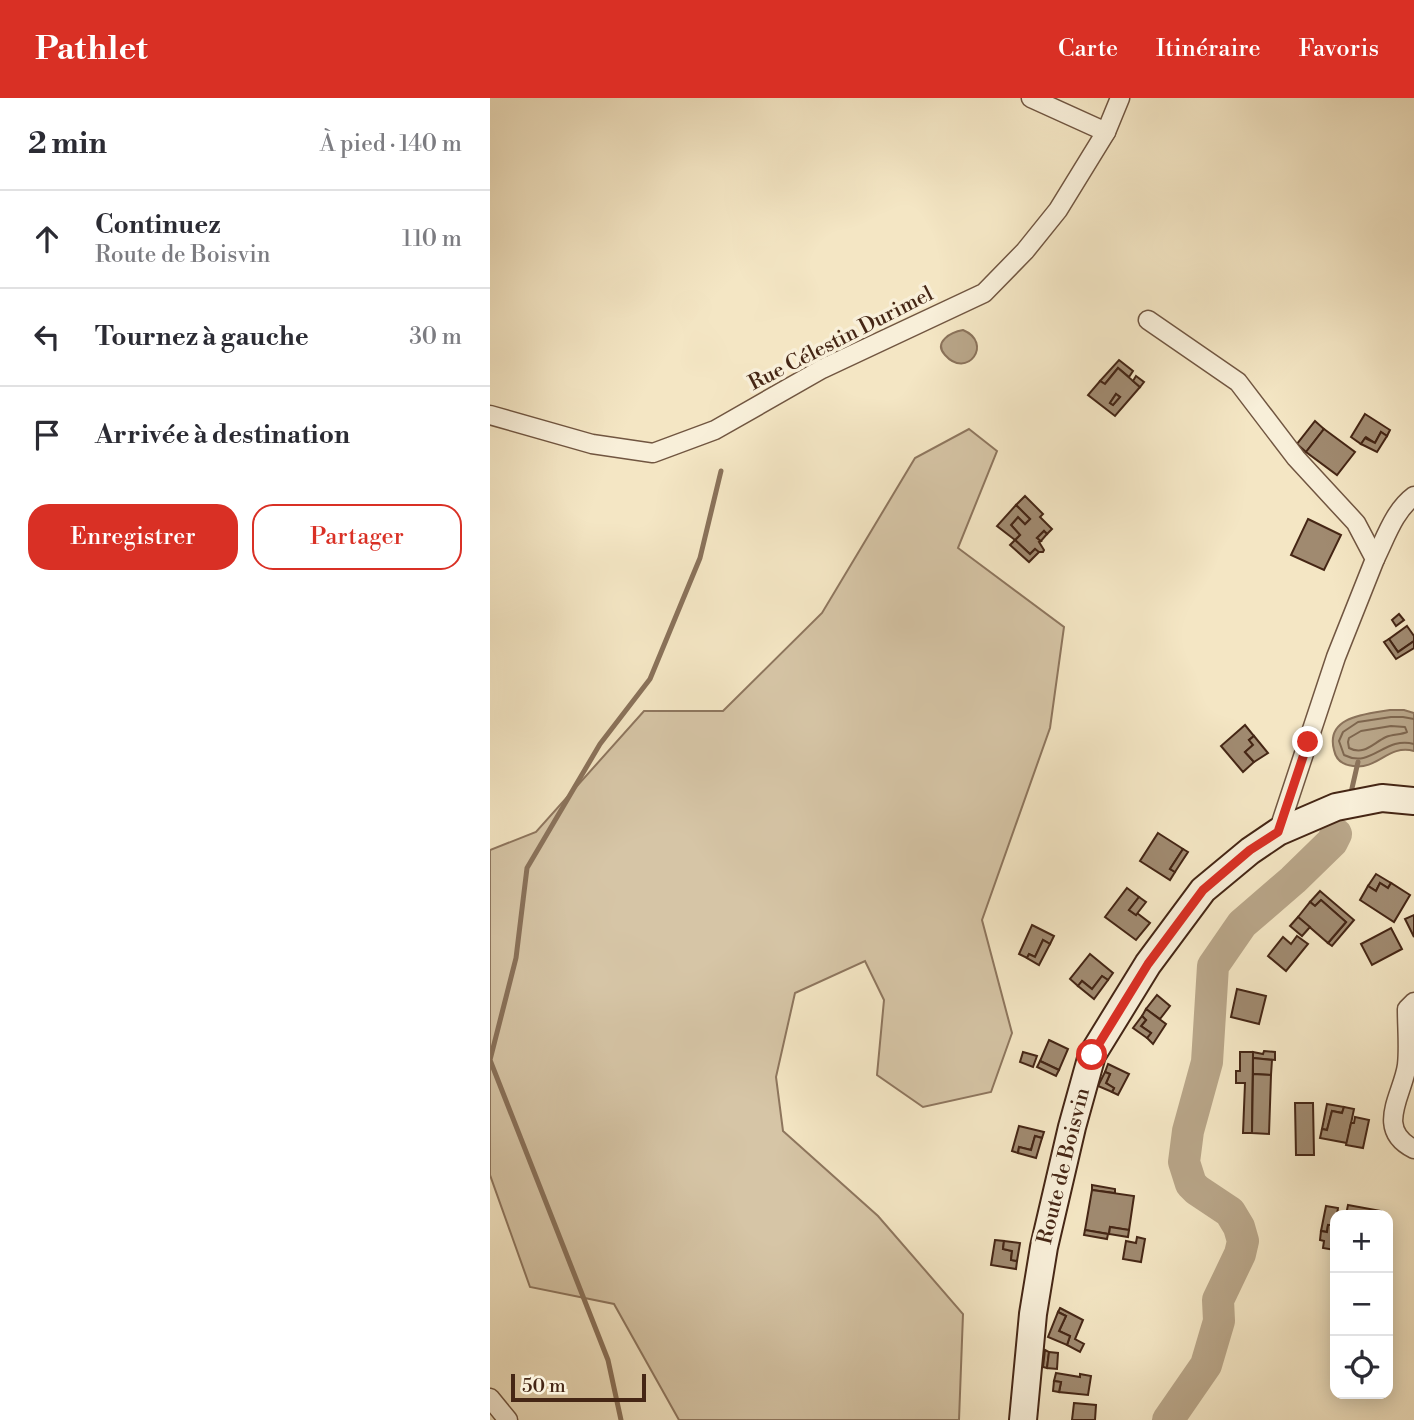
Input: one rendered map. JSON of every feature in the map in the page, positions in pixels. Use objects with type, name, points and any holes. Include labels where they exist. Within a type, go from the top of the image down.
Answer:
[{"type":"main road","name":"Route de Boisvin","points":[[1023,1420],[1033,1314],[1044,1247],[1072,1126],[1092,1055],[1148,964],[1203,890],[1250,850],[1278,832],[1336,807],[1382,798],[1414,801]]},
{"type":"street","points":[[1031,98],[1106,132]]},
{"type":"street","name":"Rue Célestin Durimel","points":[[490,415],[592,444],[653,453],[715,430],[822,369],[984,293],[1025,251],[1058,210],[1106,132],[1120,98]]},
{"type":"street","points":[[1148,320],[1238,382],[1296,458],[1356,523],[1375,559]]},
{"type":"street","points":[[1278,832],[1336,657],[1375,559],[1394,518],[1414,496]]},
{"type":"street","points":[[1414,1002],[1407,1009],[1407,1064],[1392,1114],[1399,1137],[1414,1149]]},
{"type":"street","points":[[490,1398],[508,1420]]},
{"type":"shaded area","points":[[969,429],[997,451],[958,548],[1064,627],[1050,728],[982,920],[1012,1033],[991,1092],[923,1107],[877,1075],[884,1000],[865,961],[795,993],[776,1077],[783,1131],[878,1216],[963,1314],[959,1420],[679,1420],[614,1304],[530,1287],[490,1175],[490,850],[536,832],[644,711],[723,711],[822,613],[915,458]]},
{"type":"water","points":[[963,330],[972,336],[977,350],[969,362],[953,362],[942,350],[942,342],[949,335]]},
{"type":"water","points":[[1390,710],[1414,713],[1414,751],[1397,751],[1362,766],[1346,764],[1338,759],[1333,739],[1342,723],[1360,715]]},
{"type":"building","points":[[1119,360],[1133,371],[1129,377],[1118,368],[1105,384],[1100,381]]},
{"type":"building","points":[[1118,368],[1140,387],[1115,416],[1088,395],[1100,381],[1105,384]],"holes":[[[1116,394],[1120,397],[1113,405],[1110,403]]]},
{"type":"building","points":[[1136,376],[1144,382],[1140,387],[1133,381]]},
{"type":"building","points":[[1116,394],[1120,397],[1113,405],[1110,403]]},
{"type":"building","points":[[1365,414],[1390,430],[1387,436],[1381,432],[1375,443],[1366,437],[1361,444],[1351,437]]},
{"type":"building","points":[[1315,421],[1324,429],[1306,452],[1297,444]]},
{"type":"building","points":[[1324,429],[1355,452],[1337,475],[1306,452]]},
{"type":"building","points":[[1381,432],[1387,436],[1377,452],[1361,444],[1365,438],[1375,443]]},
{"type":"building","points":[[1025,496],[1043,514],[1040,517],[1052,529],[1047,534],[1044,531],[1037,538],[1041,541],[1039,542],[1043,552],[1035,549],[1030,554],[1015,540],[1020,535],[1011,525],[1018,517],[1025,524],[1030,519],[1016,505]]},
{"type":"building","points":[[1016,505],[1030,519],[1025,524],[1018,517],[1011,525],[1020,535],[1015,540],[997,526]]},
{"type":"building","points":[[1308,519],[1341,535],[1324,570],[1291,555]]},
{"type":"building","points":[[1044,531],[1047,534],[1041,541],[1037,538]]},
{"type":"building","points":[[1015,540],[1030,554],[1035,549],[1039,552],[1029,562],[1010,545]]},
{"type":"building","points":[[1399,614],[1404,620],[1396,626],[1392,620]]},
{"type":"building","points":[[1407,626],[1414,636],[1414,641],[1398,652],[1389,639]]},
{"type":"building","points":[[1389,639],[1398,652],[1414,641],[1414,648],[1396,659],[1384,642]]},
{"type":"building","points":[[1245,725],[1254,736],[1249,740],[1253,745],[1245,752],[1254,762],[1243,772],[1221,746]]},
{"type":"building","points":[[1254,736],[1268,753],[1254,762],[1245,752],[1253,745],[1249,740]]},
{"type":"building","points":[[1158,833],[1183,849],[1170,869],[1175,872],[1170,880],[1140,861]]},
{"type":"building","points":[[1183,849],[1188,852],[1175,872],[1170,869]]},
{"type":"building","points":[[1376,874],[1391,883],[1388,888],[1380,883],[1376,891],[1368,886]]},
{"type":"building","points":[[1380,883],[1388,888],[1391,883],[1410,895],[1394,922],[1360,900],[1368,886],[1376,891]]},
{"type":"building","points":[[1127,888],[1139,897],[1129,910],[1150,923],[1136,940],[1105,917]]},
{"type":"building","points":[[1320,891],[1354,920],[1332,946],[1328,943],[1346,922],[1321,900],[1315,906],[1310,902]]},
{"type":"building","points":[[1139,897],[1146,902],[1136,915],[1129,910]]},
{"type":"building","points":[[1321,900],[1346,922],[1328,943],[1298,917],[1310,902],[1315,906]]},
{"type":"building","points":[[1414,915],[1414,937],[1405,919]]},
{"type":"building","points":[[1298,917],[1310,927],[1302,936],[1290,926]]},
{"type":"building","points":[[1032,925],[1054,936],[1050,944],[1043,940],[1035,957],[1029,954],[1027,958],[1019,954]]},
{"type":"building","points":[[1391,928],[1402,949],[1372,965],[1361,944]]},
{"type":"building","points":[[1297,936],[1308,944],[1286,971],[1268,956],[1283,937],[1291,944]]},
{"type":"building","points":[[1043,940],[1050,944],[1039,965],[1027,958],[1029,954],[1035,957]]},
{"type":"building","points":[[1090,954],[1113,973],[1108,980],[1102,976],[1092,989],[1082,981],[1078,986],[1070,979]]},
{"type":"building","points":[[1102,976],[1108,980],[1094,999],[1078,986],[1082,981],[1092,989]]},
{"type":"building","points":[[1237,989],[1266,996],[1259,1024],[1231,1017]]},
{"type":"building","points":[[1157,995],[1170,1006],[1160,1019],[1146,1009]]},
{"type":"building","points":[[1146,1009],[1166,1024],[1153,1044],[1147,1038],[1151,1033],[1141,1026],[1146,1020],[1142,1016]]},
{"type":"building","points":[[1142,1016],[1146,1020],[1141,1026],[1151,1033],[1147,1038],[1133,1028]]},
{"type":"building","points":[[1049,1040],[1068,1049],[1059,1070],[1040,1061]]},
{"type":"building","points":[[1264,1051],[1275,1052],[1275,1060],[1253,1058],[1253,1052],[1263,1054]]},
{"type":"building","points":[[1023,1052],[1037,1056],[1033,1067],[1020,1062]]},
{"type":"building","points":[[1240,1052],[1253,1052],[1252,1133],[1243,1133],[1245,1083],[1236,1083],[1236,1071],[1240,1071]]},
{"type":"building","points":[[1253,1058],[1272,1060],[1271,1075],[1253,1074]]},
{"type":"building","points":[[1040,1061],[1059,1070],[1056,1076],[1037,1067]]},
{"type":"building","points":[[1108,1064],[1129,1074],[1118,1095],[1112,1092],[1114,1088],[1106,1083],[1110,1074],[1105,1072]]},
{"type":"building","points":[[1105,1072],[1110,1074],[1106,1083],[1114,1088],[1112,1092],[1098,1086]]},
{"type":"building","points":[[1253,1074],[1271,1075],[1269,1134],[1252,1133]]},
{"type":"building","points":[[1295,1103],[1313,1103],[1314,1155],[1296,1155]]},
{"type":"building","points":[[1327,1104],[1344,1107],[1342,1113],[1332,1111],[1327,1130],[1322,1129]]},
{"type":"building","points":[[1344,1107],[1354,1109],[1347,1143],[1320,1138],[1322,1129],[1327,1130],[1332,1111],[1342,1113]]},
{"type":"building","points":[[1355,1117],[1369,1120],[1363,1148],[1346,1145]]},
{"type":"building","points":[[1019,1126],[1044,1132],[1042,1138],[1035,1136],[1031,1150],[1019,1147],[1018,1153],[1012,1151]]},
{"type":"building","points":[[1035,1136],[1042,1138],[1036,1158],[1018,1153],[1019,1147],[1031,1150]]},
{"type":"building","points":[[1092,1185],[1115,1189],[1115,1193],[1092,1190]]},
{"type":"building","points":[[1092,1190],[1134,1196],[1129,1230],[1110,1227],[1109,1234],[1085,1230]]},
{"type":"building","points":[[1348,1205],[1376,1210],[1347,1210]]},
{"type":"building","points":[[1326,1206],[1338,1208],[1330,1210],[1327,1232],[1321,1231]]},
{"type":"building","points":[[1330,1225],[1330,1249],[1323,1248],[1324,1241],[1320,1240],[1321,1231],[1327,1232]]},
{"type":"building","points":[[1110,1227],[1129,1230],[1128,1237],[1109,1234]]},
{"type":"building","points":[[1085,1230],[1108,1234],[1107,1239],[1084,1235]]},
{"type":"building","points":[[1137,1237],[1145,1239],[1141,1262],[1123,1259],[1126,1241],[1136,1243]]},
{"type":"building","points":[[995,1240],[1004,1241],[1003,1249],[1012,1251],[1011,1260],[1017,1261],[1016,1269],[991,1265]]},
{"type":"building","points":[[1004,1241],[1020,1243],[1017,1261],[1011,1260],[1012,1251],[1003,1249]]},
{"type":"building","points":[[1060,1308],[1083,1320],[1075,1339],[1084,1344],[1080,1352],[1067,1345],[1070,1336],[1059,1331],[1066,1316],[1058,1312]]},
{"type":"building","points":[[1058,1312],[1066,1316],[1059,1331],[1070,1336],[1067,1345],[1048,1337]]},
{"type":"building","points":[[1045,1350],[1049,1352],[1047,1368],[1043,1367]]},
{"type":"building","points":[[1049,1352],[1058,1353],[1057,1369],[1047,1368]]},
{"type":"building","points":[[1056,1373],[1091,1376],[1088,1395],[1059,1392],[1061,1382],[1054,1381]]},
{"type":"building","points":[[1054,1381],[1061,1382],[1059,1392],[1053,1391]]},
{"type":"building","points":[[1074,1403],[1096,1405],[1095,1420],[1072,1420]]},
{"type":"waterway","points":[[621,1420],[608,1360],[490,1060],[516,958],[527,868],[600,744],[650,679],[700,558],[721,471]]},
{"type":"waterway","points":[[1350,797],[1358,762]]},
{"type":"waterway","points":[[1168,1420],[1206,1365],[1219,1321],[1218,1300],[1240,1254],[1243,1241],[1230,1212],[1191,1184],[1184,1162],[1188,1131],[1207,1062],[1213,966],[1242,924],[1293,880],[1332,842],[1336,834]]},
{"type":"route","points":[[1092,1055],[1148,964],[1203,890],[1250,850],[1278,832],[1308,742]]}]
